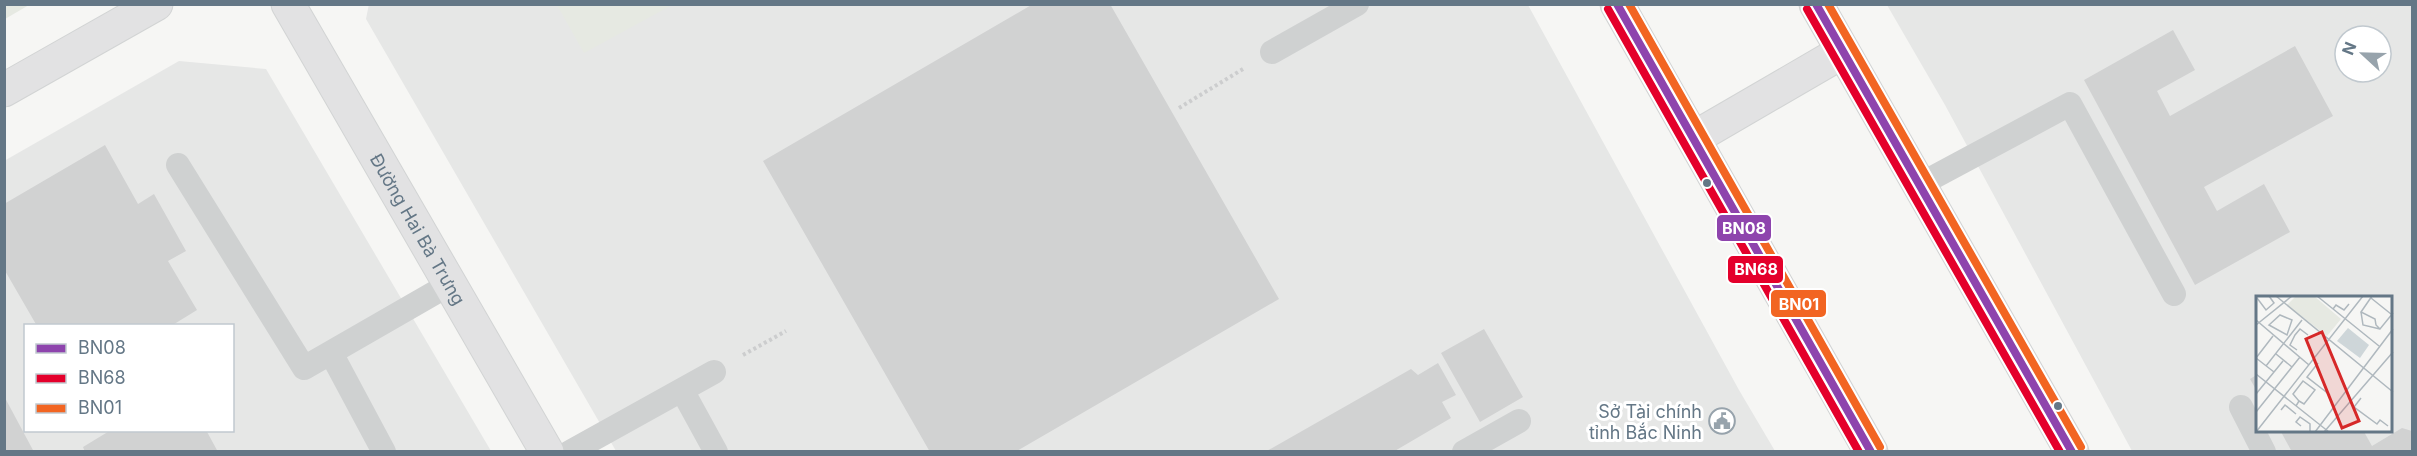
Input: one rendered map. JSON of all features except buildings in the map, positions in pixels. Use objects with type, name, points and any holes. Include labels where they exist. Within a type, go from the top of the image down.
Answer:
[{"type":"main road","points":[[4,90],[156,4]]},
{"type":"main road","name":"Đường Hai Bà Trưng","points":[[288,4],[547,452]]},
{"type":"main road","points":[[1617,4],[1871,452]]},
{"type":"main road","points":[[1816,4],[2072,452]]},
{"type":"main road","points":[[1694,138],[1842,52]]},
{"type":"lane","points":[[1272,52],[1357,4]]},
{"type":"lane","points":[[1919,185],[2070,104],[2174,294]]},
{"type":"lane","points":[[178,165],[304,368],[450,284]]},
{"type":"lane","points":[[331,353],[384,452]]},
{"type":"lane","points":[[570,452],[714,372]]},
{"type":"lane","points":[[681,390],[716,452]]},
{"type":"lane","points":[[2241,407],[2265,452]]},
{"type":"lane","points":[[1464,452],[1519,421]]},
{"type":"path","points":[[1179,108],[1272,52]]},
{"type":"path","points":[[714,372],[786,331]]},
{"type":"shaded area","points":[[5,4],[29,4],[29,5],[5,19]]},
{"type":"shaded area","points":[[369,4],[1528,5],[1739,390],[1775,451],[616,451],[366,19]]},
{"type":"shaded area","points":[[557,5],[672,5],[584,53]]},
{"type":"shaded area","points":[[1887,5],[2412,5],[2412,451],[2132,451],[1945,105]]},
{"type":"shaded area","points":[[179,61],[266,69],[491,451],[5,451],[4,161]]},
{"type":"transit line","name":"BN08","points":[[1617,4],[1871,452]]},
{"type":"transit line","name":"BN01","points":[[1629,4],[1880,447]]},
{"type":"transit line","name":"BN08","points":[[1816,4],[2072,452]]},
{"type":"transit line","name":"BN01","points":[[1828,4],[2081,447]]},
{"type":"transit line","name":"BN68","points":[[1608,9],[1859,452]]},
{"type":"transit line","name":"BN68","points":[[1807,9],[2060,452]]},
{"type":"place","name":"Sở Tài chính tỉnh Bắc Ninh","points":[[1722,421]]}]
